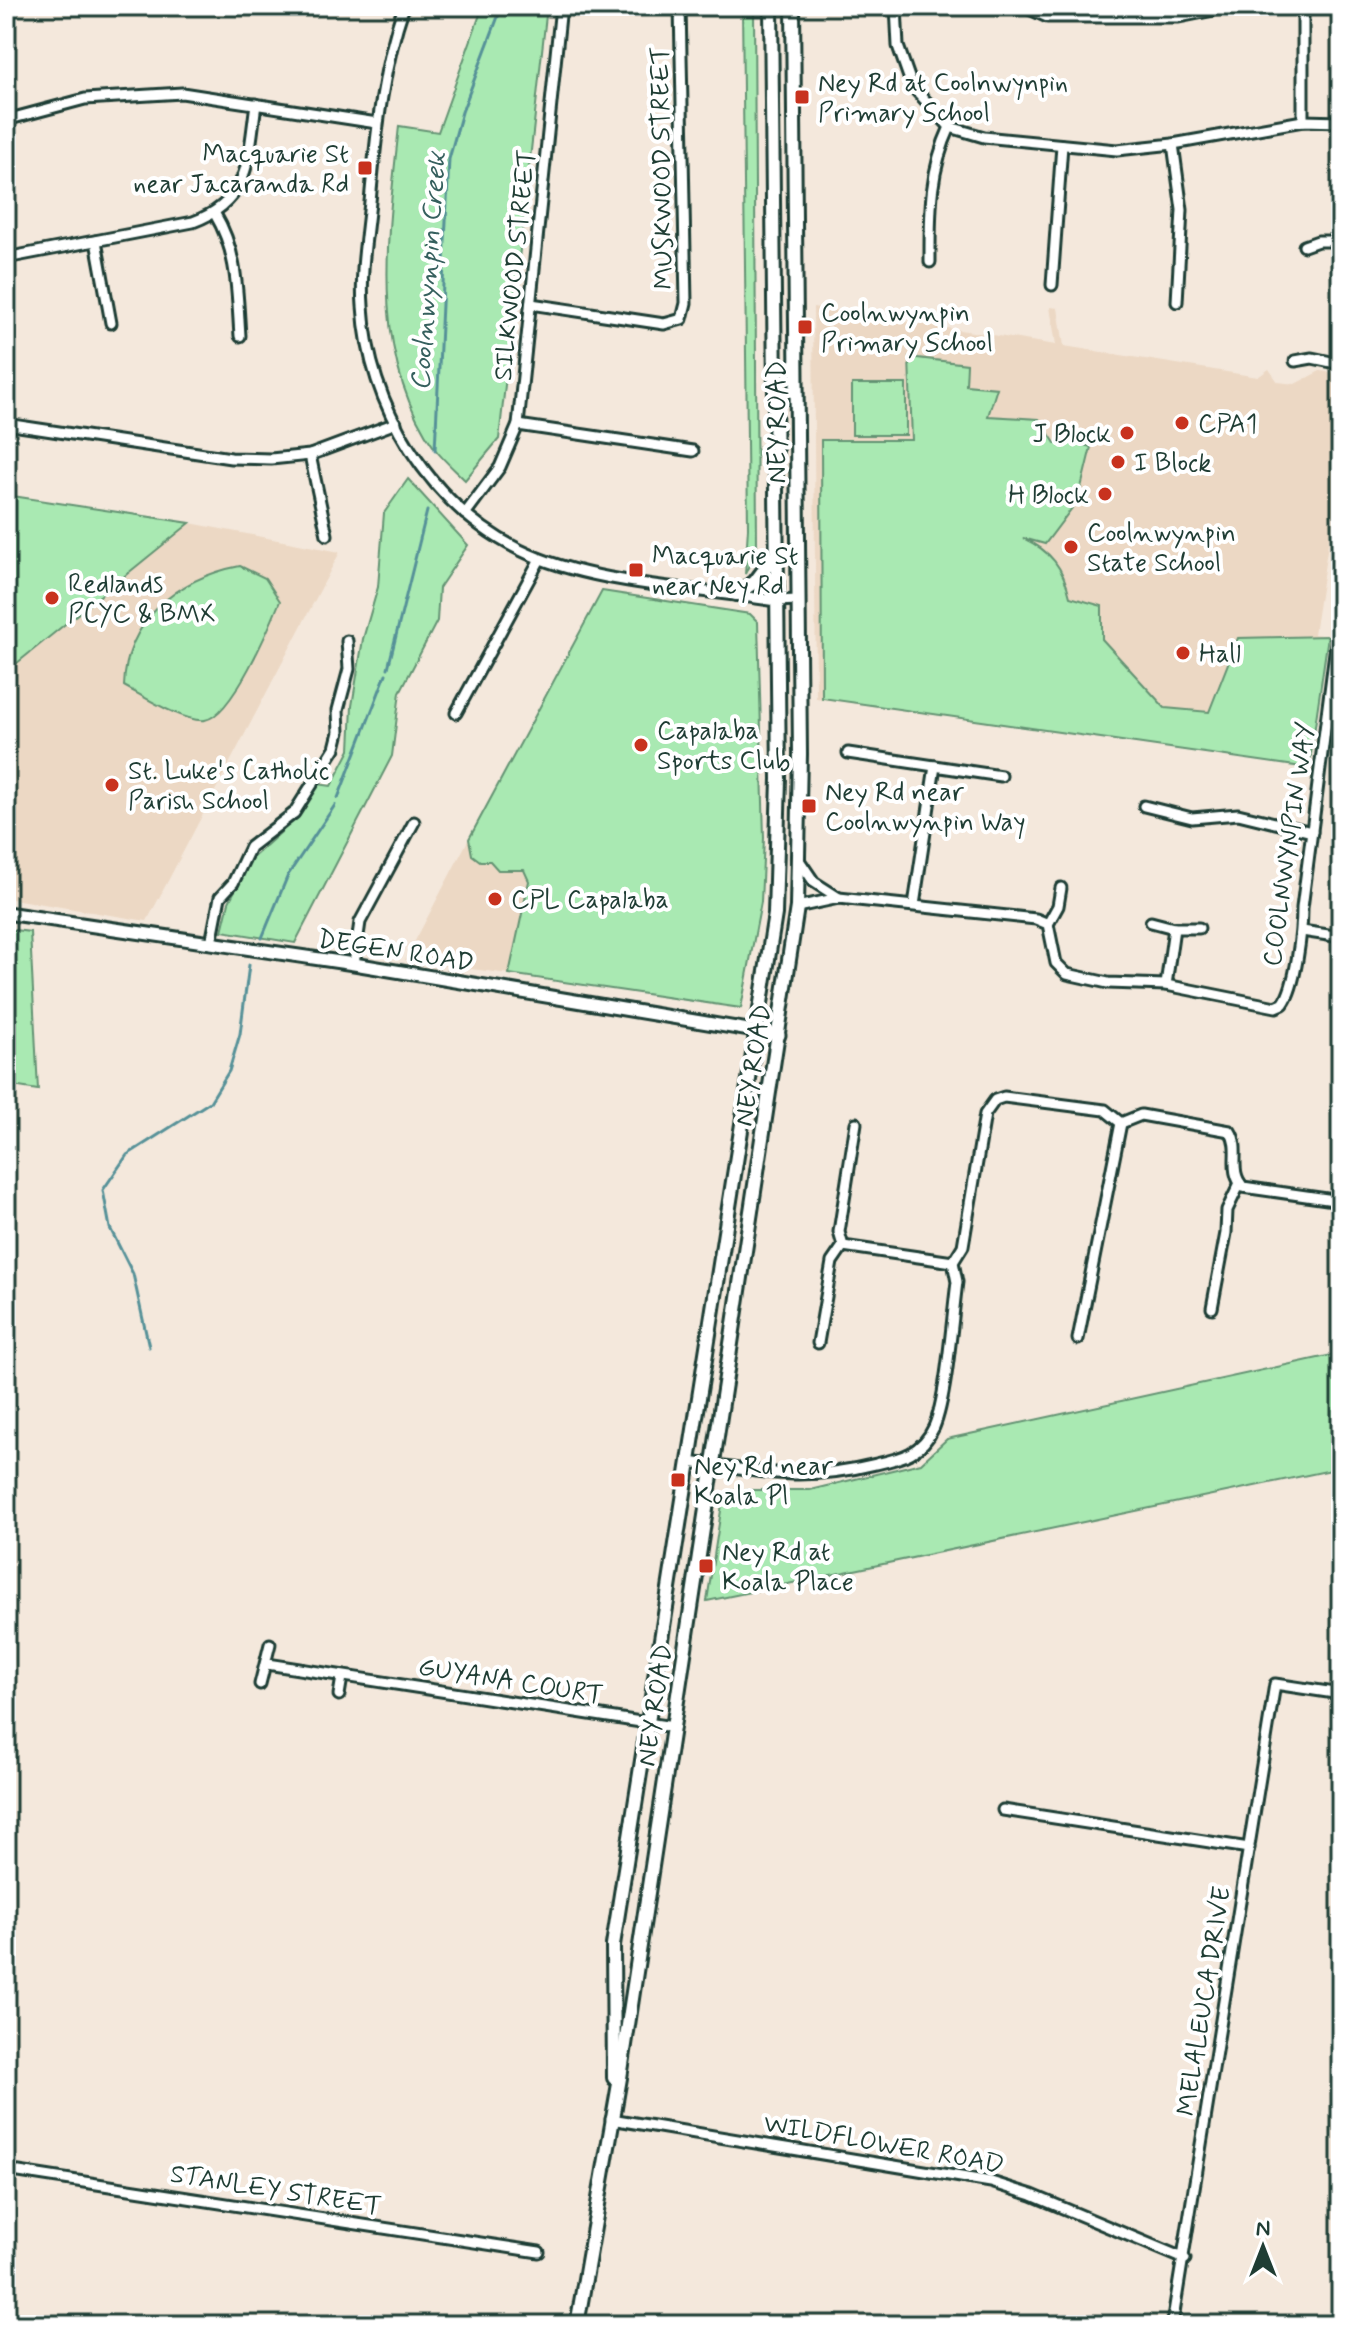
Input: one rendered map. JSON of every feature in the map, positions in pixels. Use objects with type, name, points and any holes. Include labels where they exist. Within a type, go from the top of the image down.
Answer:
[{"type":"main road","name":"NEY ROAD","points":[[611,2119],[614,2072],[613,1945],[775,914],[779,779],[771,6]]},
{"type":"main road","name":"NEY ROAD","points":[[577,2325],[620,2078],[797,907],[793,6]]},
{"type":"main road","points":[[736,594],[755,582],[776,554]]},
{"type":"street","points":[[404,6],[386,60],[377,123],[362,302],[372,366],[412,453],[445,496],[465,514],[492,535],[540,559],[583,571],[776,601],[798,600]]},
{"type":"street","name":"SILKWOOD STREET","points":[[465,514],[500,467],[518,425],[561,6]]},
{"type":"street","name":"MUSKWOOD STREET","points":[[531,304],[664,324],[682,319],[686,303],[680,6]]},
{"type":"street","points":[[896,6],[904,70],[922,99],[950,127],[984,137],[1117,150],[1173,144],[1303,121],[1341,122]]},
{"type":"street","points":[[1027,8],[1047,17],[1179,17],[1234,6]]},
{"type":"street","points":[[1303,6],[1303,121]]},
{"type":"street","points":[[6,120],[85,99],[121,94],[182,93],[377,123]]},
{"type":"street","points":[[6,258],[193,222],[215,214],[234,195],[246,172],[256,104]]},
{"type":"street","points":[[930,262],[930,187],[937,155],[950,127]]},
{"type":"street","points":[[1173,144],[1182,210],[1177,302]]},
{"type":"street","points":[[1052,285],[1062,145]]},
{"type":"street","points":[[215,214],[230,238],[240,336]]},
{"type":"street","points":[[96,241],[111,323]]},
{"type":"street","points":[[1304,246],[1341,241]]},
{"type":"street","points":[[1295,361],[1312,358],[1341,364]]},
{"type":"street","points":[[6,424],[231,458],[310,455],[396,423]]},
{"type":"street","points":[[518,425],[693,451]]},
{"type":"street","points":[[310,455],[327,535]]},
{"type":"street","points":[[456,713],[540,559]]},
{"type":"street","name":"COOLNWYNPIN WAY","points":[[1048,924],[1056,963],[1067,974],[1108,983],[1166,985],[1276,1007],[1283,1004],[1290,991],[1302,931],[1341,606]]},
{"type":"street","points":[[211,943],[220,897],[233,883],[250,847],[294,813],[335,748],[339,732],[338,710],[349,669],[347,641]]},
{"type":"street","points":[[848,753],[1001,776]]},
{"type":"street","points":[[914,905],[935,766]]},
{"type":"street","points":[[1144,806],[1192,818],[1238,814],[1312,832]]},
{"type":"street","points":[[354,964],[360,922],[414,822]]},
{"type":"street","points":[[799,860],[814,882],[839,898]]},
{"type":"street","points":[[797,907],[839,898],[1036,919],[1048,924],[1058,906],[1061,888]]},
{"type":"street","name":"DEGEN ROAD","points":[[6,913],[354,964],[779,1035]]},
{"type":"street","points":[[1151,922],[1174,928],[1199,928]]},
{"type":"street","points":[[1166,985],[1174,928]]},
{"type":"street","points":[[1302,931],[1341,937]]},
{"type":"street","points":[[689,1462],[783,1475],[833,1475],[908,1457],[919,1449],[938,1415],[957,1282],[953,1262],[963,1246],[985,1114],[995,1100],[1004,1097],[1105,1110],[1121,1123]]},
{"type":"street","points":[[1121,1123],[1141,1115],[1230,1131],[1236,1140],[1233,1167],[1243,1187],[1341,1201]]},
{"type":"street","points":[[843,1246],[839,1232],[856,1123]]},
{"type":"street","points":[[1078,1339],[1121,1123]]},
{"type":"street","points":[[1212,1308],[1226,1233],[1227,1210],[1240,1183]]},
{"type":"street","points":[[843,1246],[953,1262]]},
{"type":"street","points":[[818,1343],[832,1262],[843,1246]]},
{"type":"street","points":[[260,1684],[270,1644]]},
{"type":"street","name":"GUYANA COURT","points":[[267,1664],[673,1727]]},
{"type":"street","points":[[339,1695],[342,1677]]},
{"type":"street","name":"MELALEUCA DRIVE","points":[[1172,2325],[1275,1684],[1341,1694]]},
{"type":"street","points":[[1003,1810],[1249,1848]]},
{"type":"street","name":"WILDFLOWER ROAD","points":[[611,2119],[991,2182],[1032,2195],[1185,2259]]},
{"type":"street","name":"STANLEY STREET","points":[[6,2170],[539,2252]]},
{"type":"shaded area","name":"Coolnwynpin State School","points":[[813,307],[1056,345],[1050,307],[1058,308],[1064,346],[1258,377],[1269,369],[1278,382],[1295,384],[1320,371],[1341,374],[1341,460],[1314,634],[1328,636],[1309,768],[816,698]]},
{"type":"shaded area","name":"St. Luke's Catholic Parish School","points":[[190,523],[340,552],[147,921],[6,898],[6,672]]},
{"type":"shaded area","points":[[494,791],[571,805],[509,974],[405,960]]},
{"type":"green space","points":[[483,6],[547,6],[499,439],[465,480],[435,449],[414,413],[400,374],[391,334],[388,250],[399,126],[438,132]]},
{"type":"green space","points":[[742,6],[754,6],[757,548],[745,574],[748,528]]},
{"type":"green space","points":[[909,357],[967,364],[966,385],[997,388],[988,416],[1039,419],[1055,443],[1069,441],[1091,447],[1078,500],[1045,544],[1023,538],[1041,548],[1054,561],[1064,577],[1070,597],[1102,606],[1102,639],[1165,708],[1209,712],[1238,638],[1328,636],[1309,768],[822,698],[821,440],[912,440]]},
{"type":"green space","points":[[852,384],[906,384],[906,435],[852,435]]},
{"type":"green space","points":[[408,479],[468,545],[439,588],[437,621],[400,692],[392,756],[295,943],[222,931],[229,902],[251,859],[300,815],[318,784],[331,786],[350,750],[352,706],[363,639],[378,587],[384,513]]},
{"type":"green space","name":"Redlands PCYC & BMX","points":[[6,495],[190,523],[6,672]]},
{"type":"green space","points":[[240,566],[265,578],[280,601],[249,668],[216,715],[205,720],[187,717],[124,686],[134,641],[145,622],[160,606],[196,581]]},
{"type":"green space","points":[[602,591],[750,614],[758,622],[764,838],[761,902],[741,1008],[509,974],[529,881],[524,870],[498,870],[490,861],[480,861],[472,855],[469,839]]},
{"type":"green space","points":[[6,929],[30,932],[38,1090],[6,1085]]},
{"type":"green space","points":[[1341,1353],[1341,1468],[707,1601],[722,1504],[730,1490],[810,1490],[921,1463],[947,1439]]},
{"type":"waterway","name":"Coolnwynpin Creek","points":[[435,450],[449,159],[462,112],[502,6]]},
{"type":"waterway","name":"Coolnwynpin Creek","points":[[388,668],[427,511]]},
{"type":"waterway","name":"Coolnwynpin Creek","points":[[338,798],[386,674]]},
{"type":"waterway","name":"Coolnwynpin Creek","points":[[262,938],[288,875],[335,805]]},
{"type":"waterway","name":"Coolnwynpin Creek","points":[[149,1347],[133,1274],[110,1228],[103,1190],[127,1155],[210,1102],[229,1071],[240,1034],[249,965]]},
{"type":"place","name":"Ney Rd at Coolnwynpin Primary School","points":[[802,97]]},
{"type":"place","name":"Macquarie St near Jacaranda Rd","points":[[365,168]]},
{"type":"place","name":"Coolnwynpin Primary School","points":[[805,327]]},
{"type":"place","name":"CPA1","points":[[1182,423]]},
{"type":"place","name":"J Block","points":[[1127,433]]},
{"type":"place","name":"I Block","points":[[1118,462]]},
{"type":"place","name":"H Block","points":[[1105,494]]},
{"type":"place","name":"Coolnwynpin State School","points":[[1071,547]]},
{"type":"place","name":"Macquarie St near Ney Rd","points":[[636,570]]},
{"type":"place","name":"Redlands PCYC & BMX","points":[[52,598]]},
{"type":"place","name":"Hall","points":[[1183,653]]},
{"type":"place","name":"Capalaba Sports Club","points":[[641,745]]},
{"type":"place","name":"St. Luke's Catholic Parish School","points":[[112,785]]},
{"type":"place","name":"Ney Rd near Coolnwynpin Way","points":[[809,806]]},
{"type":"place","name":"CPL Capalaba","points":[[495,899]]},
{"type":"place","name":"Ney Rd near Koala Pl","points":[[678,1480]]},
{"type":"place","name":"Ney Rd at Koala Place","points":[[706,1566]]}]
